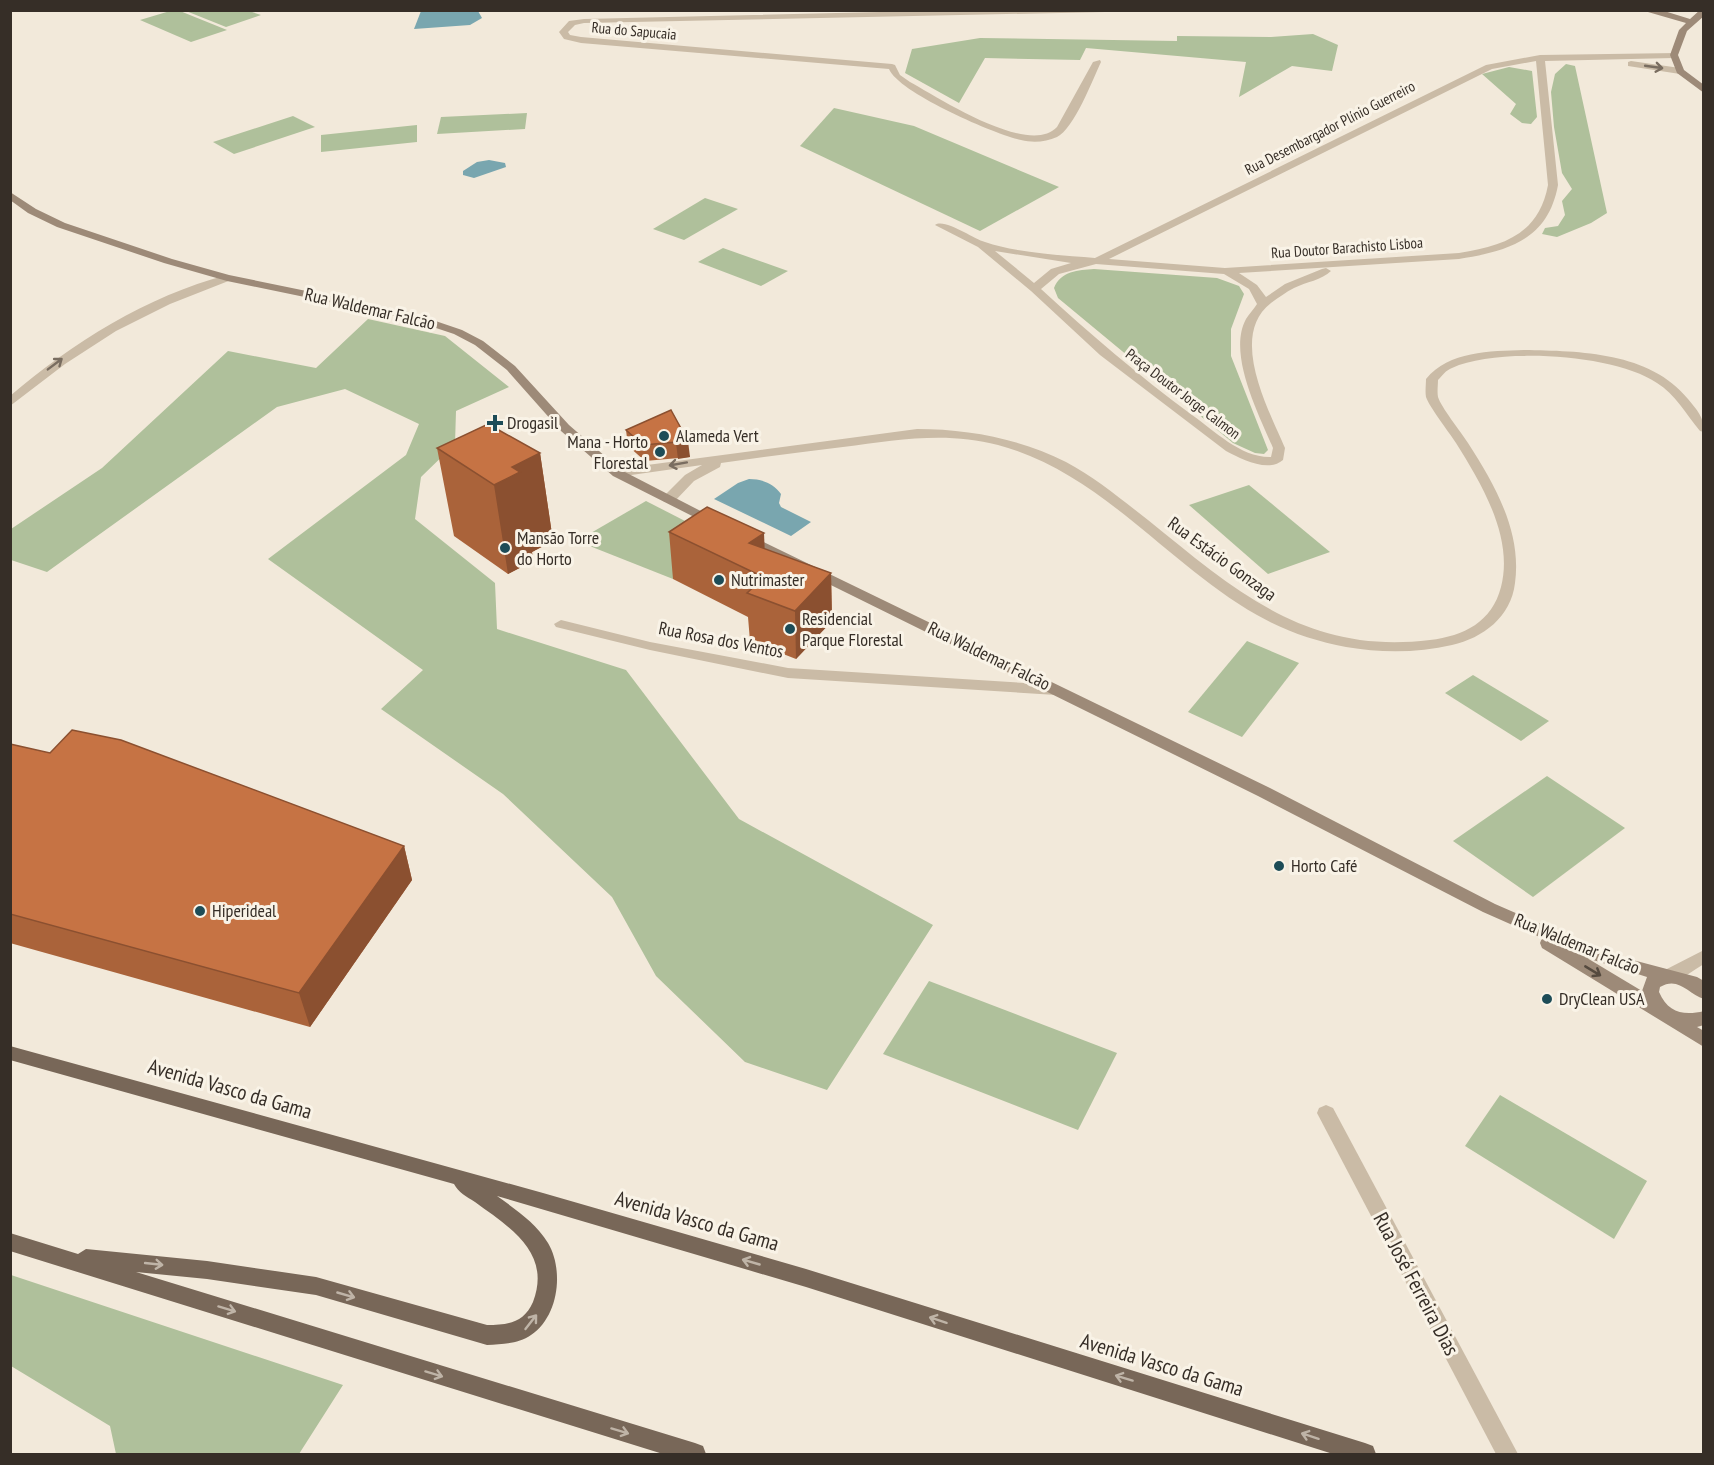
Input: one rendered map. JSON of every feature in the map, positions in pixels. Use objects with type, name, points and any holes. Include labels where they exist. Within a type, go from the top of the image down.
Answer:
[{"type":"main road","name":"Avenida Vasco da Gama","points":[[10,1053],[806,1278],[1365,1455]]},
{"type":"main road","points":[[54,1254],[259,1277],[316,1286],[487,1335],[507,1335],[524,1330],[536,1316],[544,1301],[547,1276],[542,1251],[531,1237],[454,1177]]},
{"type":"main road","points":[[15,1245],[54,1254],[695,1455]]},
{"type":"street","name":"Rua do Sapucaia","points":[[1096,62],[1062,128],[1057,133],[1040,139],[1014,135],[987,127],[907,84],[896,76],[892,67],[581,40],[567,37],[563,32],[567,26],[584,21],[1105,10]]},
{"type":"street","points":[[1645,10],[1690,22]]},
{"type":"street","points":[[1704,11],[1690,22],[1679,38],[1674,55],[1680,71],[1704,90]]},
{"type":"street","name":"Rua Desembargador Plínio Guerreiro","points":[[1097,261],[1475,73],[1501,64],[1540,58],[1674,55]]},
{"type":"street","name":"Rua Doutor Barachisto Lisboa","points":[[982,245],[1053,258],[1225,270],[1346,264],[1490,251],[1526,235],[1542,217],[1550,201],[1553,185],[1540,58]]},
{"type":"street","name":"Rua Desembargador Plínio Guerreiro","points":[[1587,58],[1680,71]]},
{"type":"street","name":"Rua Waldemar Falcão","points":[[10,195],[32,211],[61,225],[227,279],[409,315],[458,332],[479,343],[511,368],[565,428],[617,473],[1264,792],[1490,908],[1605,959],[1692,982],[1704,992]]},
{"type":"street","points":[[940,225],[982,245]]},
{"type":"street","name":"Praça Doutor Jorge Calmon","points":[[982,245],[1141,383],[1242,456],[1266,463],[1277,460],[1279,447],[1252,381],[1244,342],[1254,313],[1262,303],[1285,287],[1346,264]]},
{"type":"street","points":[[1035,289],[1055,270],[1097,261]]},
{"type":"street","points":[[1225,270],[1252,285],[1260,293],[1262,303]]},
{"type":"street","points":[[10,403],[53,365],[89,341],[128,319],[227,279]]},
{"type":"street","name":"Rua Estácio Gonzaga","points":[[617,473],[917,433],[946,431],[982,436],[1051,459],[1090,482],[1231,591],[1282,622],[1332,639],[1374,645],[1418,646],[1450,642],[1474,634],[1492,619],[1506,599],[1512,574],[1508,536],[1497,506],[1480,473],[1432,397],[1429,388],[1434,374],[1443,367],[1464,359],[1500,354],[1541,353],[1594,357],[1633,367],[1656,377],[1674,391],[1704,429]]},
{"type":"street","name":"Rua Estácio Gonzaga","points":[[669,500],[691,476],[702,468],[736,458]]},
{"type":"street","name":"Rua Rosa dos Ventos","points":[[561,624],[650,646],[788,673],[1056,690]]},
{"type":"street","name":"Rua Waldemar Falcão","points":[[1490,908],[1704,1040]]},
{"type":"street","points":[[1704,956],[1668,976],[1656,979],[1650,985],[1649,993],[1663,1013],[1690,1022],[1704,1018]]},
{"type":"street","name":"Rua José Ferreira Dias","points":[[1326,1113],[1507,1455]]},
{"type":"green space","points":[[170,11],[180,11],[227,30],[191,42],[140,20]]},
{"type":"green space","points":[[186,11],[249,11],[261,15],[226,27]]},
{"type":"green space","points":[[1313,34],[1338,45],[1332,71],[1292,66],[1239,97],[1246,62],[1086,48],[1080,60],[985,58],[959,103],[905,73],[912,49],[980,38],[1177,41],[1177,36],[1271,37]]},
{"type":"green space","points":[[1566,64],[1575,66],[1607,213],[1591,223],[1557,237],[1542,234],[1545,228],[1558,226],[1565,215],[1562,201],[1572,189],[1562,173],[1551,92],[1555,74]]},
{"type":"green space","points":[[1509,67],[1532,71],[1537,117],[1531,124],[1522,123],[1510,114],[1516,104],[1482,74]]},
{"type":"green space","points":[[834,108],[914,126],[1059,187],[980,231],[800,146]]},
{"type":"green space","points":[[527,113],[525,129],[437,134],[441,117]]},
{"type":"green space","points":[[293,116],[315,127],[234,154],[213,142]]},
{"type":"green space","points":[[417,125],[417,142],[321,152],[321,135]]},
{"type":"green space","points":[[705,198],[738,209],[684,240],[653,229]]},
{"type":"green space","points":[[723,248],[788,271],[761,286],[698,262]]},
{"type":"green space","points":[[1094,269],[1217,278],[1239,286],[1244,294],[1231,329],[1231,356],[1268,450],[1264,454],[1255,453],[1233,443],[1058,298],[1054,288],[1061,278],[1076,271]]},
{"type":"green space","points":[[368,319],[445,336],[509,387],[456,411],[455,444],[421,477],[415,519],[495,583],[497,629],[626,670],[739,819],[933,925],[827,1090],[745,1062],[656,976],[612,897],[503,794],[381,709],[423,670],[268,559],[406,455],[419,424],[345,389],[277,407],[47,572],[11,560],[11,529],[102,468],[228,351],[316,368]]},
{"type":"green space","points":[[1249,485],[1330,552],[1268,574],[1189,505]]},
{"type":"green space","points":[[646,501],[728,543],[673,579],[577,541]]},
{"type":"green space","points":[[1247,641],[1299,663],[1242,737],[1188,712]]},
{"type":"green space","points":[[1473,675],[1549,721],[1521,741],[1445,693]]},
{"type":"green space","points":[[1547,776],[1625,828],[1533,897],[1453,841]]},
{"type":"green space","points":[[929,981],[1117,1053],[1078,1130],[883,1054]]},
{"type":"green space","points":[[1500,1095],[1647,1181],[1614,1239],[1465,1146]]},
{"type":"green space","points":[[10,1275],[343,1385],[299,1454],[116,1454],[110,1426],[11,1366]]},
{"type":"water","points":[[421,11],[478,11],[482,18],[470,25],[414,29]]},
{"type":"water","points":[[489,160],[505,163],[506,167],[474,178],[463,175],[463,171],[477,162]]},
{"type":"water","points":[[749,479],[771,484],[781,494],[779,503],[781,507],[811,522],[791,536],[714,499],[738,483]]},
{"type":"building","points":[[671,410],[688,441],[643,445],[626,430]]},
{"type":"building","points":[[488,424],[540,453],[512,467],[520,472],[494,485],[437,448]]},
{"type":"building","points":[[707,507],[764,533],[749,543],[831,573],[795,611],[747,593],[758,583],[751,580],[757,574],[669,532]]},
{"type":"building","name":"Hiperideal","points":[[72,730],[121,740],[404,846],[299,993],[10,914],[10,744],[50,753]]},
{"type":"place","name":"Drogasil","points":[[495,423]]},
{"type":"place","name":"Alameda Vert","points":[[664,436]]},
{"type":"place","name":"Mana - Horto Florestal","points":[[660,452]]},
{"type":"place","name":"Mansão Torre do Horto","points":[[505,548]]},
{"type":"place","name":"Nutrimaster","points":[[719,580]]},
{"type":"place","name":"Residencial Parque Florestal","points":[[790,629]]},
{"type":"place","name":"Horto Café","points":[[1279,866]]},
{"type":"place","name":"Hiperideal","points":[[200,911]]},
{"type":"place","name":"DryClean USA","points":[[1547,999]]}]
